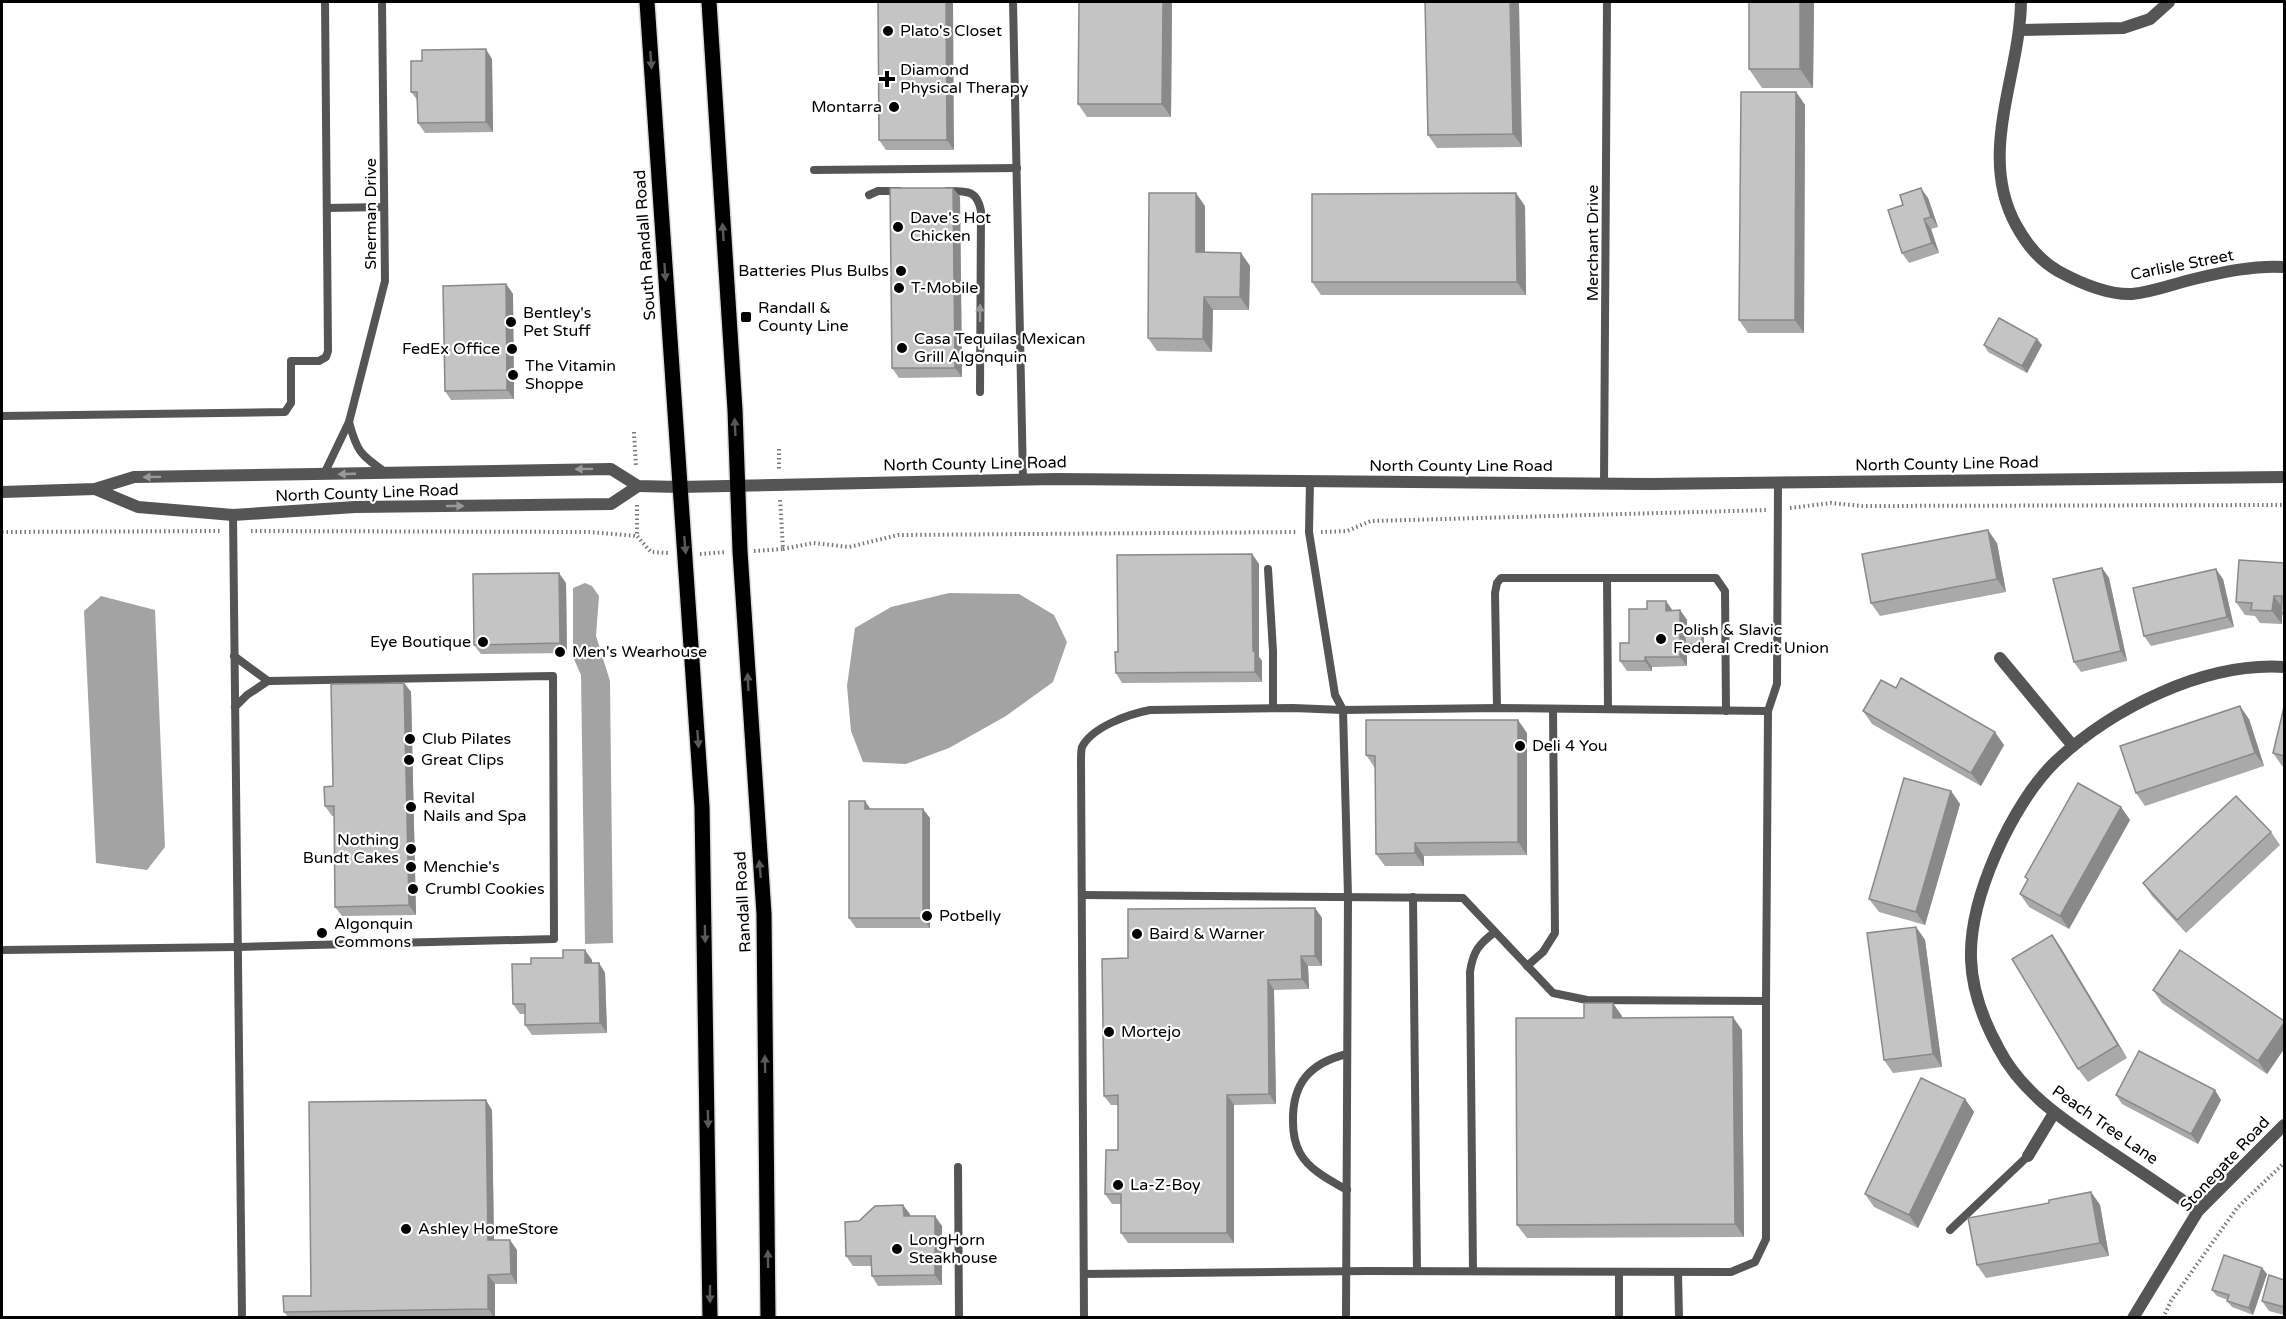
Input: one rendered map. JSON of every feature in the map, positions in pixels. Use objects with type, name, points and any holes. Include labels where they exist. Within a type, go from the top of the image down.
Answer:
[{"type":"main road","name":"South Randall Road","points":[[647,2],[679,486]]},
{"type":"main road","points":[[709,2],[738,485]]},
{"type":"main road","name":"Randall Road","points":[[738,485],[740,551],[764,914],[768,1317]]},
{"type":"main road","points":[[679,486],[686,554],[702,807],[710,1317]]},
{"type":"street","name":"Carlisle Street","points":[[2021,2],[2021,30],[2000,138],[1999,165],[2003,197],[2010,215],[2031,249],[2045,264],[2094,288],[2129,294],[2155,291],[2194,279],[2243,270],[2284,267]]},
{"type":"street","points":[[2021,30],[2123,28],[2150,19],[2169,2]]},
{"type":"street","name":"North County Line Road","points":[[2,492],[95,489],[134,477],[611,469],[638,486],[1023,479],[1604,484],[2284,477]]},
{"type":"street","name":"North County Line Road","points":[[95,489],[138,507],[233,515],[355,507],[611,504],[638,486]]},
{"type":"street","points":[[2000,658],[2073,746]]},
{"type":"street","name":"Peach Tree Lane","points":[[2199,1210],[2054,1113],[2014,1073],[1999,1050],[1980,1008],[1971,958],[1974,929],[1988,873],[2013,818],[2053,764],[2073,746],[2125,711],[2174,687],[2233,670],[2270,666],[2284,667]]},
{"type":"street","points":[[2028,1156],[2054,1113]]},
{"type":"street","name":"Stonegate Road","points":[[2136,1316],[2199,1210],[2284,1125]]},
{"type":"lane","points":[[2,416],[285,412],[291,403],[291,361],[319,361],[326,357],[328,351],[325,2]]},
{"type":"lane","name":"Sherman Drive","points":[[324,474],[349,422],[385,281],[382,2]]},
{"type":"lane","points":[[1013,2],[1023,479]]},
{"type":"lane","name":"Merchant Drive","points":[[1604,484],[1607,2]]},
{"type":"lane","points":[[814,170],[1017,168]]},
{"type":"lane","points":[[869,195],[878,191],[902,191]]},
{"type":"lane","points":[[938,191],[962,191],[974,195],[979,201],[981,211],[980,392]]},
{"type":"lane","points":[[327,208],[384,207]]},
{"type":"lane","points":[[349,422],[354,442],[362,455],[386,473]]},
{"type":"lane","points":[[1310,481],[1309,532],[1335,695],[1342,710],[1348,896],[1346,1317]]},
{"type":"lane","points":[[1084,1274],[1346,1271],[1731,1272],[1755,1262],[1766,1239],[1768,711],[1777,684],[1778,483]]},
{"type":"lane","points":[[233,515],[242,1317]]},
{"type":"lane","points":[[1268,568],[1273,651],[1273,708]]},
{"type":"lane","points":[[1497,708],[1496,593],[1497,583],[1501,578],[1716,578],[1725,591],[1726,711]]},
{"type":"lane","points":[[1607,578],[1608,709]]},
{"type":"lane","points":[[234,656],[268,681]]},
{"type":"lane","points":[[2,950],[554,939],[553,676],[268,681],[246,695],[235,707]]},
{"type":"lane","points":[[1084,1317],[1081,762],[1082,747],[1098,730],[1127,715],[1150,710],[1497,708],[1768,711]]},
{"type":"lane","points":[[1527,966],[1543,952],[1555,933],[1553,709]]},
{"type":"lane","points":[[1082,895],[1463,898],[1553,993],[1587,1000],[1766,1001]]},
{"type":"lane","points":[[1413,897],[1417,1271]]},
{"type":"lane","points":[[1473,1271],[1470,972],[1472,957],[1480,943],[1495,932]]},
{"type":"lane","points":[[1347,1054],[1326,1060],[1303,1078],[1297,1090],[1293,1112],[1293,1133],[1300,1154],[1325,1178],[1347,1190]]},
{"type":"lane","points":[[1950,1230],[2028,1156]]},
{"type":"lane","points":[[958,1167],[959,1317]]},
{"type":"lane","points":[[1619,1272],[1619,1317]]},
{"type":"lane","points":[[1678,1272],[1679,1317]]},
{"type":"path","points":[[634,432],[638,486],[637,536],[651,552],[686,554],[783,549],[813,543],[849,547],[898,535],[1347,531],[1371,521],[1778,510],[1831,503],[1862,506],[2284,505]]},
{"type":"path","points":[[779,449],[783,549]]},
{"type":"path","points":[[2,531],[589,532],[637,536]]},
{"type":"path","points":[[2163,1317],[2171,1301],[2237,1208],[2284,1163]]},
{"type":"shaded area","points":[[585,583],[592,586],[599,596],[596,636],[610,681],[613,943],[585,944],[581,675],[573,657],[573,588]]},
{"type":"shaded area","points":[[949,593],[1019,594],[1054,615],[1067,642],[1053,682],[1006,716],[949,748],[906,764],[863,762],[851,731],[847,686],[855,628],[891,607]]},
{"type":"shaded area","points":[[101,596],[155,610],[165,847],[147,870],[96,863],[84,611]]},
{"type":"building","points":[[878,2],[946,2],[947,140],[879,140]]},
{"type":"building","points":[[1079,2],[1163,2],[1162,104],[1078,104]]},
{"type":"building","points":[[1425,2],[1510,2],[1513,134],[1428,135]]},
{"type":"building","points":[[1749,2],[1800,2],[1800,69],[1749,69]]},
{"type":"building","points":[[486,49],[486,122],[418,123],[417,92],[411,92],[411,61],[422,61],[422,50]]},
{"type":"building","points":[[1741,92],[1796,92],[1795,320],[1739,320]]},
{"type":"building","points":[[890,188],[953,188],[955,368],[892,368]]},
{"type":"building","points":[[1921,188],[1931,217],[1924,219],[1932,243],[1902,253],[1888,210],[1903,205],[1900,195]]},
{"type":"building","points":[[1149,193],[1196,193],[1196,252],[1241,253],[1240,297],[1204,297],[1203,339],[1148,338]]},
{"type":"building","points":[[1516,193],[1517,282],[1312,282],[1312,194]]},
{"type":"building","points":[[506,284],[507,390],[445,391],[443,286]]},
{"type":"building","points":[[1999,318],[2037,339],[2022,366],[1984,345]]},
{"type":"building","points":[[1988,530],[1997,579],[1871,603],[1862,554]]},
{"type":"building","points":[[1252,554],[1255,672],[1116,673],[1115,652],[1118,652],[1117,555]]},
{"type":"building","points":[[2239,560],[2284,563],[2284,613],[2281,613],[2282,596],[2274,596],[2272,611],[2251,610],[2252,603],[2236,602]]},
{"type":"building","points":[[2102,568],[2121,651],[2074,662],[2053,579]]},
{"type":"building","points":[[2216,569],[2227,617],[2144,636],[2133,588]]},
{"type":"building","points":[[559,573],[560,643],[474,645],[473,574]]},
{"type":"building","name":"Polish & Slavic Federal Credit Union","points":[[1647,601],[1666,601],[1666,611],[1680,610],[1680,657],[1645,657],[1645,661],[1620,661],[1620,643],[1629,643],[1629,609],[1647,609]]},
{"type":"building","points":[[1685,628],[1702,628],[1702,644],[1685,644]]},
{"type":"building","points":[[1901,678],[1995,732],[1971,773],[1863,711],[1881,680],[1896,688]]},
{"type":"building","points":[[404,683],[409,905],[335,907],[334,806],[325,806],[324,787],[333,786],[331,684]]},
{"type":"building","points":[[2240,706],[2255,753],[2136,793],[2120,746]]},
{"type":"building","points":[[2284,707],[2284,756],[2273,753]]},
{"type":"building","points":[[1366,720],[1518,720],[1518,842],[1415,843],[1415,853],[1376,854],[1375,756],[1366,755]]},
{"type":"building","points":[[1904,778],[1951,791],[1916,912],[1869,899]]},
{"type":"building","points":[[2078,783],[2121,807],[2060,916],[2020,894],[2028,879],[2025,877]]},
{"type":"building","points":[[2236,796],[2271,832],[2177,920],[2143,883]]},
{"type":"building","points":[[849,801],[865,801],[865,809],[923,809],[923,918],[849,918]]},
{"type":"building","points":[[1315,908],[1315,956],[1301,956],[1302,979],[1268,980],[1269,1094],[1227,1095],[1227,1233],[1121,1233],[1121,1194],[1105,1194],[1106,1150],[1118,1150],[1118,1095],[1104,1096],[1102,959],[1128,958],[1128,909]]},
{"type":"building","points":[[1916,927],[1933,1054],[1884,1060],[1867,933]]},
{"type":"building","points":[[2052,935],[2118,1045],[2078,1069],[2012,959]]},
{"type":"building","points":[[563,950],[585,950],[585,963],[599,963],[600,1023],[525,1025],[525,1004],[513,1004],[512,964],[531,964],[531,958],[563,958]]},
{"type":"building","points":[[2180,950],[2284,1021],[2258,1061],[2153,990]]},
{"type":"building","points":[[1584,1003],[1613,1003],[1613,1018],[1733,1017],[1735,1224],[1517,1225],[1516,1018],[1584,1018]]},
{"type":"building","points":[[2139,1051],[2215,1090],[2191,1134],[2116,1095]]},
{"type":"building","points":[[1921,1078],[1965,1099],[1909,1215],[1865,1194]]},
{"type":"building","name":"Ashley HomeStore","points":[[486,1100],[488,1240],[510,1240],[511,1274],[488,1275],[488,1309],[284,1312],[283,1296],[311,1296],[309,1102]]},
{"type":"building","points":[[2091,1192],[2100,1243],[1977,1265],[1968,1218],[2049,1203],[2049,1200]]},
{"type":"building","name":"LongHorn Steakhouse","points":[[903,1205],[904,1216],[935,1216],[935,1275],[872,1276],[871,1256],[846,1256],[845,1222],[859,1221],[875,1206]]},
{"type":"building","points":[[2224,1255],[2262,1268],[2249,1308],[2227,1301],[2229,1295],[2212,1290]]},
{"type":"building","points":[[2269,1275],[2284,1280],[2284,1307],[2262,1301]]},
{"type":"place","name":"Plato's Closet","points":[[888,31]]},
{"type":"place","name":"Diamond Physical Therapy","points":[[887,79]]},
{"type":"place","name":"Montarra","points":[[894,107]]},
{"type":"place","name":"Dave's Hot Chicken","points":[[898,227]]},
{"type":"place","name":"Batteries Plus Bulbs","points":[[901,271]]},
{"type":"place","name":"T-Mobile","points":[[899,288]]},
{"type":"place","name":"Randall & County Line","points":[[746,317]]},
{"type":"place","name":"Bentley's Pet Stuff","points":[[511,322]]},
{"type":"place","name":"Casa Tequilas Mexican Grill Algonquin","points":[[902,348]]},
{"type":"place","name":"FedEx Office","points":[[512,349]]},
{"type":"place","name":"The Vitamin Shoppe","points":[[513,375]]},
{"type":"place","name":"Polish & Slavic Federal Credit Union","points":[[1661,639]]},
{"type":"place","name":"Eye Boutique","points":[[483,642]]},
{"type":"place","name":"Men's Wearhouse","points":[[560,652]]},
{"type":"place","name":"Club Pilates","points":[[410,739]]},
{"type":"place","name":"Deli 4 You","points":[[1520,746]]},
{"type":"place","name":"Great Clips","points":[[409,760]]},
{"type":"place","name":"Revital Nails and Spa","points":[[411,807]]},
{"type":"place","name":"Nothing Bundt Cakes","points":[[411,849]]},
{"type":"place","name":"Menchie's","points":[[411,867]]},
{"type":"place","name":"Crumbl Cookies","points":[[413,889]]},
{"type":"place","name":"Potbelly","points":[[927,916]]},
{"type":"place","name":"Algonquin Commons","points":[[322,933]]},
{"type":"place","name":"Baird & Warner","points":[[1137,934]]},
{"type":"place","name":"Mortejo","points":[[1109,1032]]},
{"type":"place","name":"La-Z-Boy","points":[[1118,1185]]},
{"type":"place","name":"Ashley HomeStore","points":[[406,1229]]},
{"type":"place","name":"LongHorn Steakhouse","points":[[897,1249]]}]
